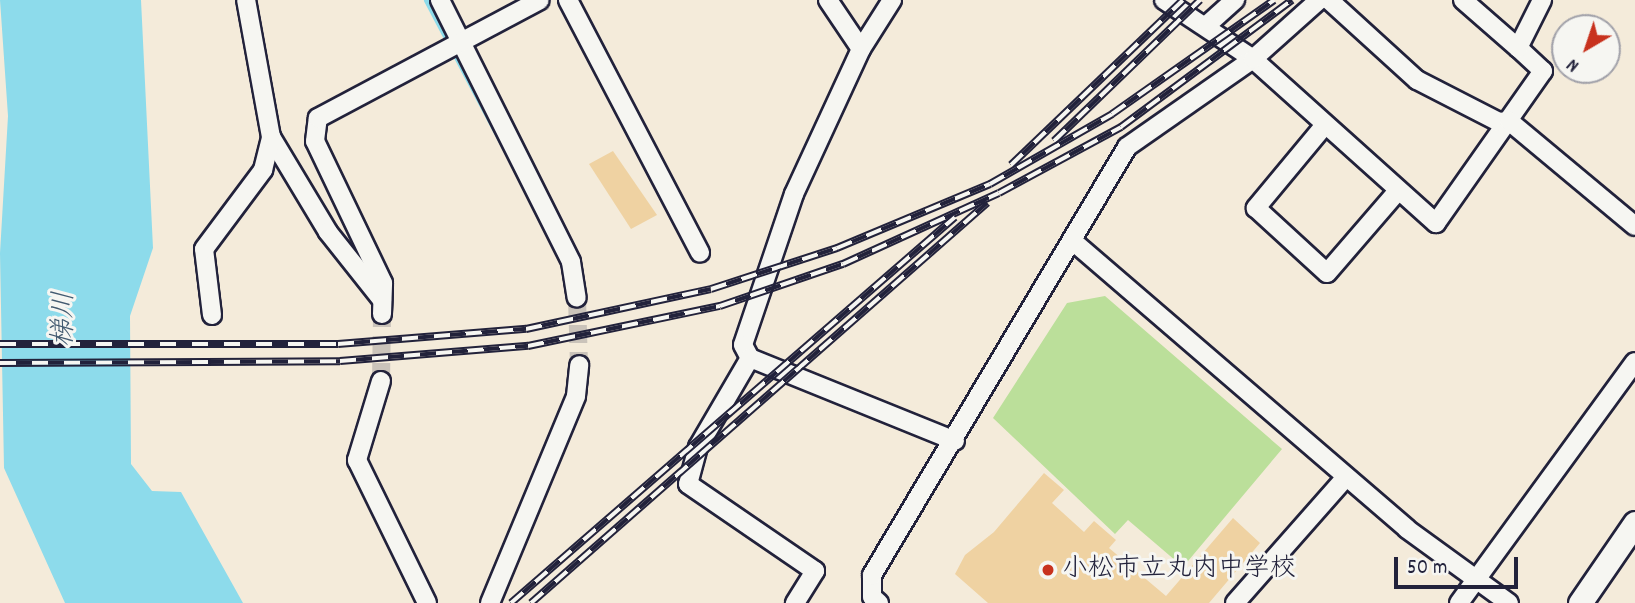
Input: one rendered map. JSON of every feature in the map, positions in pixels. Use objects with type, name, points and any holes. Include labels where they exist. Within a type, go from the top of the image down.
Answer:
[{"type":"main road","points":[[1580,603],[1635,523]]},
{"type":"street","points":[[246,0],[271,137],[328,232],[382,307],[383,283],[315,141],[318,118],[540,0]]},
{"type":"street","points":[[440,0],[572,262],[577,298]]},
{"type":"street","points":[[568,0],[700,253]]},
{"type":"street","points":[[828,0],[861,49]]},
{"type":"street","points":[[892,0],[861,49],[794,194],[743,345],[750,358],[955,441]]},
{"type":"street","points":[[1166,0],[1207,25],[1252,59],[1397,192],[1436,223],[1543,71],[1463,0]]},
{"type":"street","points":[[1207,25],[1235,0]]},
{"type":"street","points":[[879,603],[872,597],[872,575],[1075,243],[1127,147],[1252,59],[1318,0]]},
{"type":"street","points":[[1329,0],[1417,80],[1499,122],[1509,121],[1635,226]]},
{"type":"street","points":[[1518,48],[1542,0]]},
{"type":"street","points":[[1324,126],[1258,200],[1256,208],[1266,218],[1327,273],[1397,192]]},
{"type":"street","points":[[212,315],[204,249],[263,170],[271,137]]},
{"type":"street","points":[[1075,243],[1346,477],[1508,603]]},
{"type":"street","points":[[750,358],[698,447],[688,484],[816,571],[795,603]]},
{"type":"street","points":[[1459,603],[1635,362]]},
{"type":"street","points":[[490,603],[576,396],[579,365]]},
{"type":"street","points":[[381,381],[357,460],[428,603]]},
{"type":"street","points":[[1235,603],[1346,477]]},
{"type":"green space","points":[[1105,296],[1282,449],[1183,567],[1128,520],[1115,534],[993,418],[1067,303]]},
{"type":"water","name":"梯川","points":[[0,0],[141,0],[153,248],[130,316],[131,464],[152,491],[181,492],[243,603],[65,603],[4,468],[0,253],[8,116]]},
{"type":"building","points":[[613,151],[657,215],[631,229],[589,164]]},
{"type":"building","points":[[1044,473],[1064,490],[1052,503],[1084,532],[1094,521],[1116,540],[1109,548],[1166,596],[1233,518],[1260,543],[1209,603],[988,603],[955,574],[965,555],[994,532]]},
{"type":"waterway","points":[[426,0],[447,40]]},
{"type":"waterway","points":[[455,55],[511,161]]},
{"type":"tunnel","points":[[577,298],[579,365]]},
{"type":"tunnel","points":[[381,381],[382,314]]},
{"type":"railway","points":[[1011,165],[1183,0]]},
{"type":"railway","points":[[1054,141],[1200,0]]},
{"type":"railway","points":[[0,344],[338,344],[526,329],[711,289],[837,248],[990,184],[1112,114],[1274,0]]},
{"type":"railway","points":[[0,363],[340,361],[528,346],[720,306],[843,264],[999,193],[1121,127],[1292,0]]},
{"type":"railway","points":[[531,603],[987,203]]},
{"type":"railway","points":[[511,603],[955,217]]},
{"type":"place","name":"小松市立丸内中学校","points":[[1048,570]]}]
